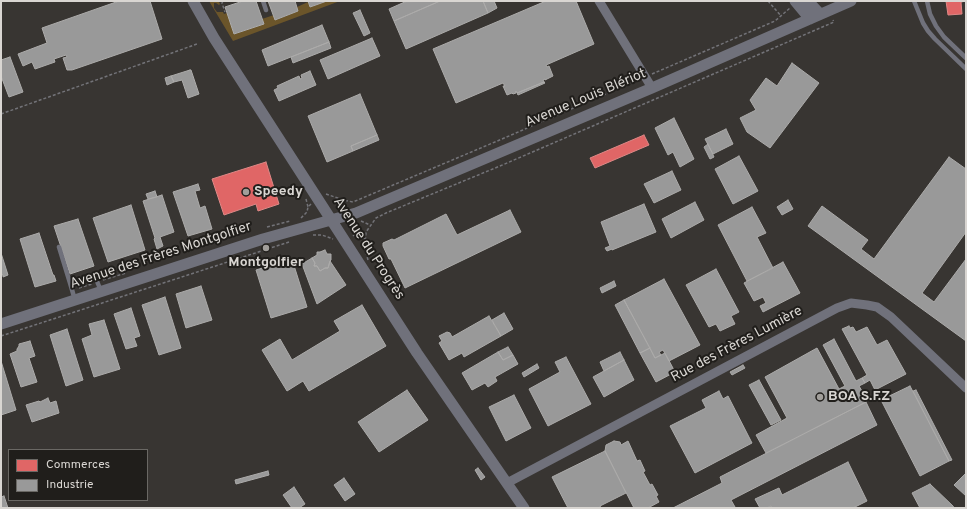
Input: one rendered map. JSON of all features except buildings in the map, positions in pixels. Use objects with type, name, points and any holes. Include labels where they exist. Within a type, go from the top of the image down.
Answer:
[{"type":"street","name":"Avenue du Progrès","points":[[193,1],[214,38],[416,353],[524,508]]},
{"type":"street","points":[[599,1],[652,88]]},
{"type":"street","points":[[795,1],[819,15]]},
{"type":"street","points":[[808,1],[819,15]]},
{"type":"street","name":"Avenue Louis Blériot","points":[[331,221],[356,213],[652,88],[851,1]]},
{"type":"street","name":"Avenue des Frères Montgolfier","points":[[1,324],[271,237],[331,221]]},
{"type":"street","name":"Rue des Frères Lumière","points":[[507,483],[837,308],[852,303],[867,304],[877,307],[891,317],[966,388]]},
{"type":"lane","points":[[263,1],[266,10]]},
{"type":"lane","points":[[914,1],[928,31],[935,40],[966,69]]},
{"type":"lane","points":[[927,1],[930,14],[936,26],[944,37],[966,58]]},
{"type":"lane","points":[[59,247],[75,300]]},
{"type":"lane","points":[[70,283],[94,274],[101,291]]},
{"type":"path","points":[[223,1],[222,3],[225,12]]},
{"type":"path","points":[[297,220],[303,217],[307,212],[308,207],[326,194],[353,202],[502,140],[775,21],[781,16],[768,1]]},
{"type":"path","points":[[369,260],[365,249],[366,232],[376,218],[834,22],[819,15]]},
{"type":"path","points":[[1,114],[198,44]]},
{"type":"path","points":[[311,235],[322,235],[333,239]]},
{"type":"path","points":[[354,235],[365,239]]},
{"type":"path","points":[[1,336],[289,242]]},
{"type":"shaded area","points":[[209,1],[219,2],[219,5],[214,3],[214,8],[217,12],[223,12],[224,14],[227,13],[235,34],[263,24],[262,19],[274,15],[276,20],[298,11],[297,7],[308,2],[310,7],[327,1],[340,1],[233,41]]},
{"type":"place","name":"Speedy","points":[[246,192]]},
{"type":"place","name":"Montgolfier","points":[[266,248]]},
{"type":"place","name":"BOA S.F.Z","points":[[820,397]]}]
